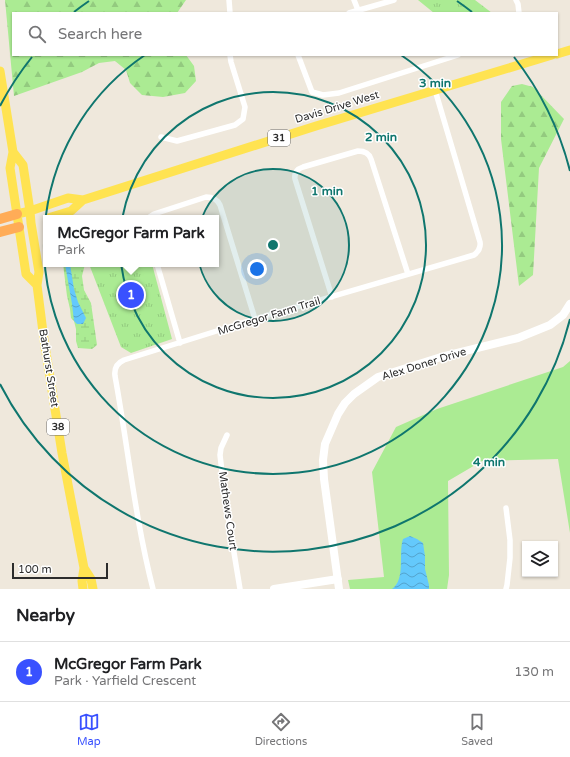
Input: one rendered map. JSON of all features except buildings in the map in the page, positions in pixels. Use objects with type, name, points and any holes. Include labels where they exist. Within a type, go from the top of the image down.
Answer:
[{"type":"highway","name":"Davis Drive West","points":[[0,219],[17,214]]},
{"type":"highway","name":"Davis Drive West","points":[[0,232],[19,227]]},
{"type":"main road","points":[[558,54],[570,50]]},
{"type":"main road","name":"Davis Drive West","points":[[57,215],[71,211],[83,200],[316,126],[549,56]]},
{"type":"main road","name":"Bathurst Street","points":[[0,71],[13,152],[10,168],[26,274],[37,285]]},
{"type":"main road","name":"Bathurst Street","points":[[13,152],[23,165],[39,272],[37,285],[44,340],[62,453],[84,568],[82,581],[83,589]]},
{"type":"main road","name":"Davis Drive West","points":[[17,214],[68,198],[83,200]]},
{"type":"main road","name":"Davis Drive West","points":[[19,227],[43,220]]},
{"type":"main road","name":"Bathurst Street","points":[[84,568],[91,579],[93,589]]},
{"type":"street","points":[[229,0],[230,12]]},
{"type":"street","points":[[354,0],[358,10]]},
{"type":"street","points":[[352,12],[394,0]]},
{"type":"street","points":[[516,0],[519,12]]},
{"type":"street","points":[[161,137],[177,141],[234,125],[243,119],[245,107],[230,56]]},
{"type":"street","points":[[298,56],[312,92],[323,95],[340,93],[455,56]]},
{"type":"street","name":"McGregor Farm Trail","points":[[153,589],[148,571],[114,376],[114,371],[117,365],[122,361],[255,319],[474,255],[480,247],[480,242],[436,90]]},
{"type":"street","points":[[332,297],[295,179],[296,172],[301,167],[358,151],[366,152],[370,156],[408,274]]},
{"type":"street","points":[[152,215],[206,197],[217,200],[220,205],[255,319]]},
{"type":"street","points":[[158,267],[180,343]]},
{"type":"street","name":"Alex Doner Drive","points":[[339,589],[324,479],[323,460],[325,444],[338,414],[345,403],[354,394],[378,377],[441,357],[518,338],[550,325],[563,316],[570,304]]},
{"type":"street","name":"Mathews Court","points":[[227,435],[220,454],[225,498],[240,589]]},
{"type":"street","points":[[506,508],[510,540],[510,558],[506,589]]},
{"type":"street","points":[[274,589],[338,579]]},
{"type":"green space","points":[[5,0],[186,0],[178,12],[12,12],[12,56],[187,56],[194,66],[196,81],[185,93],[163,97],[142,95],[130,83],[126,70],[115,61],[99,63],[82,72],[14,96]]},
{"type":"green space","points":[[418,0],[475,0],[491,12],[433,12]]},
{"type":"green space","points":[[522,84],[533,87],[564,119],[539,168],[533,275],[519,286],[501,139],[501,102],[512,86]]},
{"type":"green space","points":[[63,267],[84,267],[82,276],[84,290],[91,303],[97,345],[92,349],[78,348],[76,341],[76,329],[74,321],[71,318]]},
{"type":"green space","points":[[90,267],[153,267],[172,339],[131,353],[121,347]]},
{"type":"green space","points":[[570,361],[570,533],[558,459],[482,461],[448,481],[449,575],[447,589],[350,589],[348,580],[384,577],[372,472],[396,427],[437,409],[563,367]]},
{"type":"water","points":[[66,267],[70,267],[74,289],[78,302],[86,318],[83,324],[77,324],[74,321]]},
{"type":"water","points":[[410,536],[423,543],[425,569],[429,589],[392,589],[399,579],[403,539]]},
{"type":"place","name":"McGregor Farm Park","points":[[131,295]]}]
